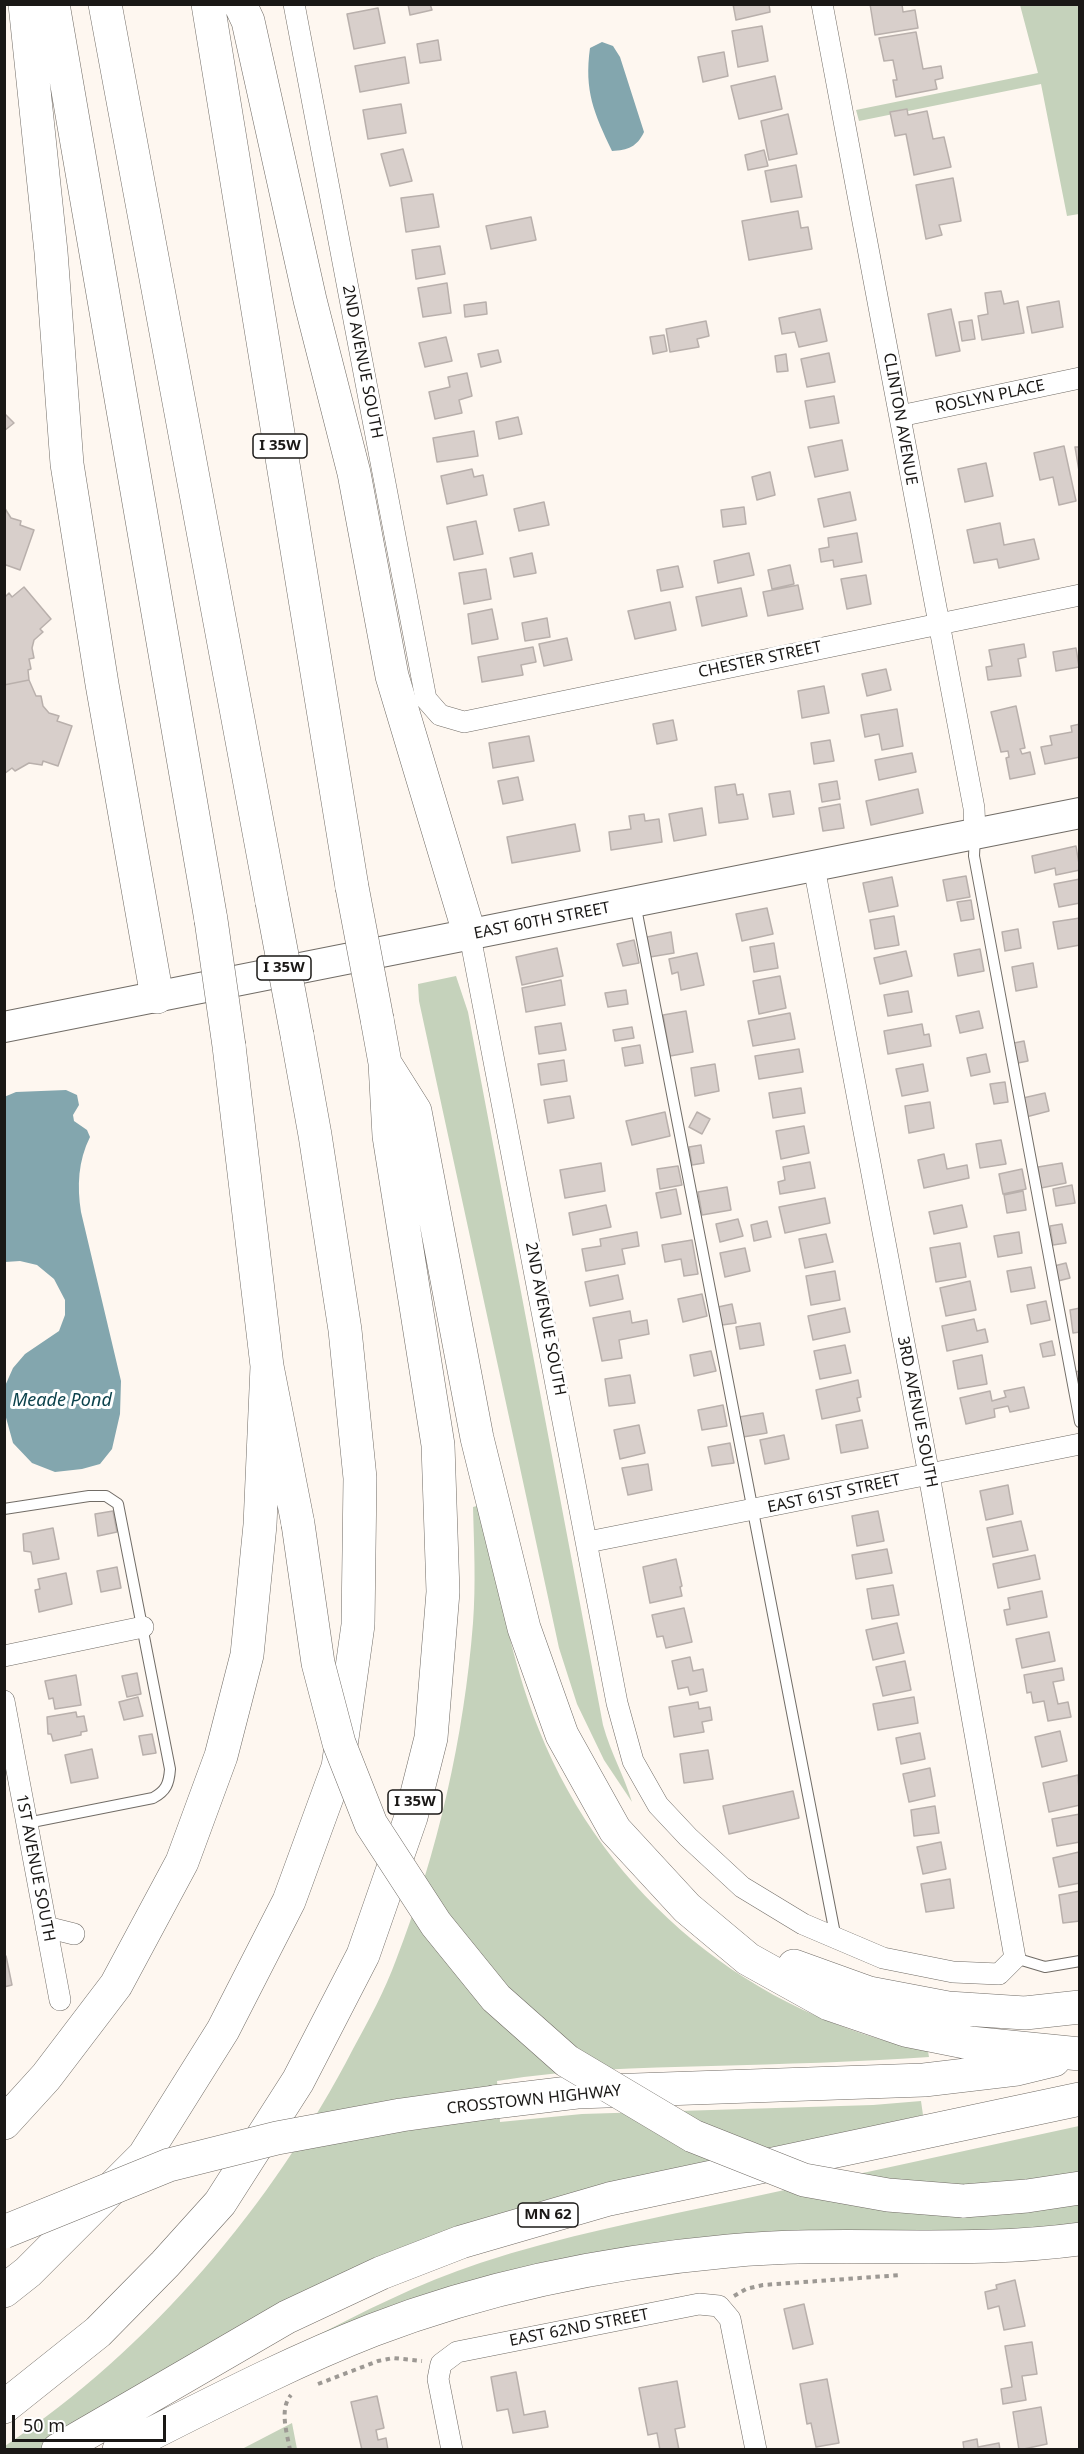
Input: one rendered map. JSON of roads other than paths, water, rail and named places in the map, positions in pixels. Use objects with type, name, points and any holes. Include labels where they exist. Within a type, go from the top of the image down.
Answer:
[{"type":"highway","points":[[26,4],[51,252],[67,464],[157,998]]},
{"type":"highway","points":[[53,4],[211,920],[229,1046],[267,1366],[298,1524],[318,1663],[339,1743],[371,1824],[436,1924],[496,1998],[567,2061],[693,2136],[804,2180],[888,2195],[963,2201],[1007,2208],[1080,2207]]},
{"type":"highway","name":"I 35W","points":[[4,2291],[28,2272],[144,2156],[223,2030],[289,1901],[338,1767],[358,1625],[360,1478],[345,1330],[315,1135],[105,4]]},
{"type":"highway","name":"I 35W","points":[[4,2407],[98,2332],[220,2203],[298,2081],[363,1955],[411,1817],[431,1738],[443,1592],[438,1445],[389,1136],[385,1063],[352,888],[208,4]]},
{"type":"highway","points":[[240,4],[248,21],[310,300],[354,473],[392,676],[470,936]]},
{"type":"highway","points":[[385,1063],[415,1111],[477,1438],[524,1628],[562,1735],[615,1830],[687,1908],[748,1959],[829,2004],[916,2032],[970,2043],[1080,2054]]},
{"type":"highway","points":[[4,2123],[46,2076],[116,1985],[182,1862],[221,1756],[247,1655],[260,1525],[267,1366]]},
{"type":"highway","points":[[687,1908],[782,1961],[869,1993],[948,2008],[1025,2013],[1080,2007]]},
{"type":"highway","name":"CROSSTOWN HIGHWAY","points":[[4,2232],[169,2165],[277,2138],[401,2115],[577,2092],[924,2080],[1017,2069],[1080,2054]]},
{"type":"highway","name":"MN 62","points":[[58,2450],[287,2317],[381,2273],[461,2242],[609,2199],[1080,2099]]},
{"type":"highway","points":[[963,2201],[1027,2196],[1080,2188]]},
{"type":"highway","points":[[119,2450],[273,2373],[372,2330],[492,2291],[564,2275],[656,2259],[732,2251],[788,2248],[974,2246],[1080,2239]]},
{"type":"street","name":"2ND AVENUE SOUTH","points":[[294,4],[426,699],[440,715]]},
{"type":"street","name":"CLINTON AVENUE","points":[[822,4],[937,623],[974,808],[975,835]]},
{"type":"street","name":"ROSLYN PLACE","points":[[900,416],[1080,378]]},
{"type":"street","name":"CHESTER STREET","points":[[440,715],[464,722],[1080,595]]},
{"type":"street","name":"EAST 60TH STREET","points":[[4,1027],[1080,813]]},
{"type":"street","name":"3RD AVENUE SOUTH","points":[[814,867],[929,1475],[1015,1958]]},
{"type":"street","name":"2ND AVENUE SOUTH","points":[[470,936],[588,1542],[617,1703],[633,1761],[658,1805],[688,1837],[742,1887],[803,1924],[836,1939]]},
{"type":"street","name":"EAST 61ST STREET","points":[[588,1542],[1080,1444]]},
{"type":"street","points":[[4,1656],[143,1627]]},
{"type":"street","name":"1ST AVENUE SOUTH","points":[[4,1701],[60,2000]]},
{"type":"street","points":[[46,1927],[74,1934]]},
{"type":"street","points":[[836,1939],[883,1958],[953,1972],[999,1974],[1015,1958]]},
{"type":"street","name":"EAST 62ND STREET","points":[[452,2450],[440,2371],[457,2352],[699,2304],[724,2313],[756,2450]]},
{"type":"lane","points":[[975,835],[975,856],[1080,1422]]},
{"type":"lane","points":[[635,903],[836,1939]]},
{"type":"lane","points":[[4,1509],[89,1496],[106,1496],[118,1504],[170,1769],[169,1782],[163,1792],[153,1798],[27,1823]]},
{"type":"lane","points":[[1015,1958],[1046,1967],[1080,1961]]},
{"type":"water","points":[[602,42],[613,46],[620,57],[644,132],[635,144],[623,150],[612,151],[592,101],[588,77],[590,48]]},
{"type":"water","name":"Meade Pond","points":[[66,1090],[77,1095],[79,1105],[73,1115],[74,1121],[87,1130],[90,1137],[81,1164],[79,1183],[81,1212],[121,1381],[120,1414],[112,1449],[100,1464],[55,1472],[32,1463],[13,1443],[5,1414],[5,1386],[13,1368],[25,1354],[59,1331],[65,1315],[65,1300],[54,1279],[37,1265],[20,1261],[5,1262],[4,1097],[16,1092]]}]
